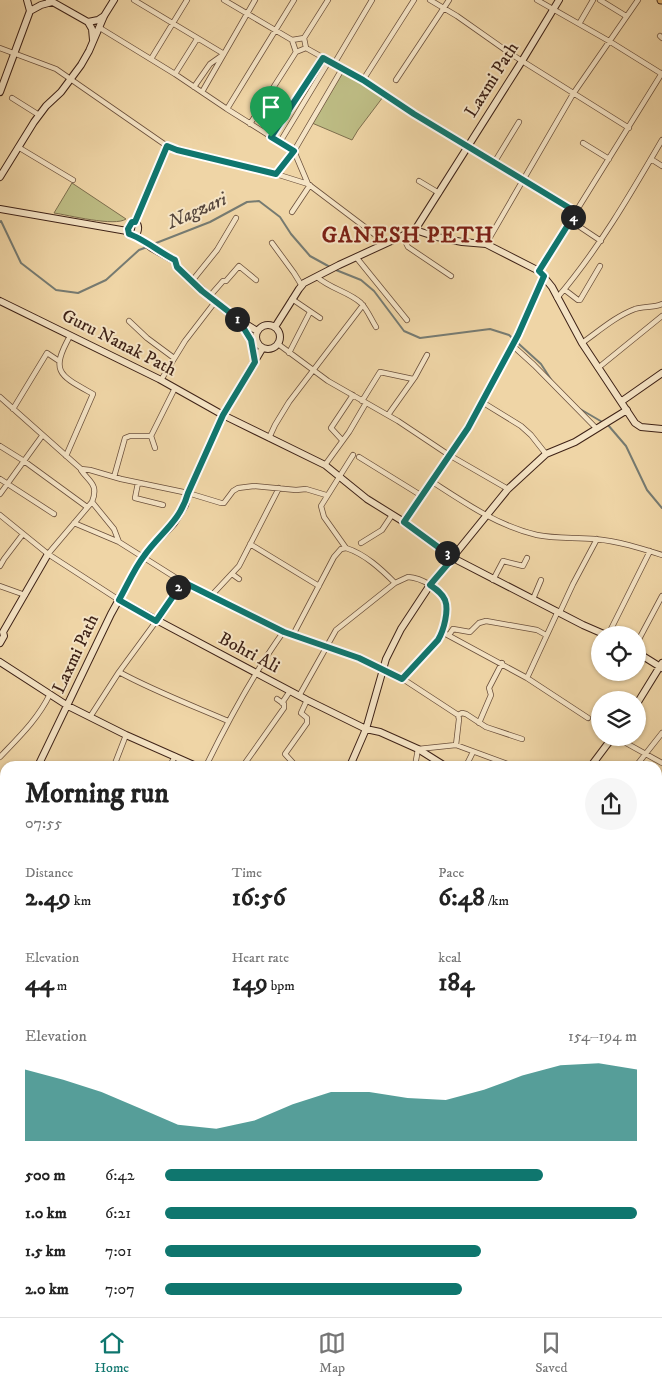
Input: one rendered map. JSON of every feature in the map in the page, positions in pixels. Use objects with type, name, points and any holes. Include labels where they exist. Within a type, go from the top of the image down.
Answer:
[{"type":"street","points":[[0,92],[30,11],[27,0]]},
{"type":"street","points":[[0,177],[40,115],[62,92],[81,65],[104,16],[114,0]]},
{"type":"street","points":[[134,0],[224,54]]},
{"type":"street","points":[[151,59],[188,0]]},
{"type":"street","points":[[224,0],[292,40],[296,52]]},
{"type":"street","points":[[202,92],[255,0]]},
{"type":"street","points":[[227,110],[294,0]]},
{"type":"street","points":[[328,0],[304,38],[306,48],[363,80],[522,181],[576,212]]},
{"type":"street","points":[[280,142],[372,0]]},
{"type":"street","points":[[363,80],[414,0]]},
{"type":"street","points":[[430,0],[522,62],[629,128]]},
{"type":"street","points":[[396,80],[449,0]]},
{"type":"street","points":[[404,522],[468,428],[518,335],[541,274],[576,212],[662,73],[536,0]]},
{"type":"street","name":"Laxmi Path","points":[[275,327],[302,286],[333,268],[415,230],[522,62],[559,0]]},
{"type":"street","points":[[579,24],[594,0]]},
{"type":"street","points":[[600,0],[626,16]]},
{"type":"street","points":[[486,244],[573,94],[638,0]]},
{"type":"street","points":[[30,11],[41,4],[51,1],[88,22],[92,29],[93,41]]},
{"type":"street","points":[[88,22],[98,20],[104,16]]},
{"type":"street","points":[[100,28],[294,151],[309,185]]},
{"type":"street","points":[[292,40],[304,38]]},
{"type":"street","points":[[175,74],[197,39]]},
{"type":"street","points":[[0,48],[56,69],[167,146],[276,174],[309,185],[386,243]]},
{"type":"street","points":[[250,124],[296,52],[306,48]]},
{"type":"street","points":[[194,87],[210,64],[224,54]]},
{"type":"street","points":[[271,137],[323,58]]},
{"type":"street","points":[[276,174],[294,151],[342,69]]},
{"type":"street","points":[[12,98],[40,115]]},
{"type":"street","points":[[494,163],[519,122]]},
{"type":"street","points":[[558,298],[601,241],[662,140]]},
{"type":"street","points":[[583,143],[609,159]]},
{"type":"street","points":[[127,231],[129,226],[135,222],[167,146]]},
{"type":"street","points":[[18,147],[73,180]]},
{"type":"street","points":[[651,159],[662,166]]},
{"type":"street","points":[[419,181],[439,193]]},
{"type":"street","points":[[292,212],[309,185]]},
{"type":"street","points":[[0,209],[127,231],[132,236],[135,235],[175,260],[177,267],[212,300],[257,331]]},
{"type":"street","points":[[192,281],[217,250],[236,218]]},
{"type":"street","points":[[571,221],[601,241]]},
{"type":"street","points":[[135,222],[138,224],[139,229],[135,235]]},
{"type":"street","points":[[415,230],[462,242],[486,244],[541,274],[558,298],[582,343],[638,426],[662,429]]},
{"type":"street","points":[[403,237],[408,247],[451,276]]},
{"type":"street","points":[[272,243],[302,286]]},
{"type":"street","points":[[356,257],[407,320]]},
{"type":"street","points":[[161,380],[223,281],[226,281],[239,266],[256,280]]},
{"type":"street","points":[[565,290],[580,300],[600,266]]},
{"type":"street","points":[[316,277],[330,287],[350,296],[363,306],[376,327]]},
{"type":"street","points":[[292,299],[320,318]]},
{"type":"street","name":"Guru Nanak Path","points":[[0,301],[161,380],[223,415],[325,465],[367,499],[404,522],[453,558],[591,628]]},
{"type":"street","points":[[582,343],[623,314],[637,308],[654,307],[662,304]]},
{"type":"street","points":[[269,438],[280,417],[313,370],[363,306]]},
{"type":"street","points":[[289,353],[310,312]]},
{"type":"street","points":[[598,368],[662,316]]},
{"type":"street","points":[[238,319],[251,340],[255,362]]},
{"type":"street","points":[[129,321],[147,338],[174,358]]},
{"type":"street","points":[[265,325],[275,327],[280,335],[278,344],[269,350],[262,348],[256,343],[257,331],[265,325]]},
{"type":"street","points":[[66,456],[93,394],[62,373],[59,361],[70,336]]},
{"type":"street","points":[[278,344],[313,370],[388,415],[449,455],[508,489]]},
{"type":"street","points":[[512,344],[602,424]]},
{"type":"street","name":"Laxmi Path","points":[[40,761],[119,600],[143,556],[174,523],[185,505],[188,493],[223,415],[262,348]]},
{"type":"street","points":[[13,409],[47,353],[59,361]]},
{"type":"street","points":[[388,415],[427,355]]},
{"type":"street","points":[[325,465],[342,440],[380,372],[413,379]]},
{"type":"street","points":[[622,402],[662,373]]},
{"type":"street","points":[[155,448],[151,436],[175,388]]},
{"type":"street","points":[[342,440],[332,430],[332,426],[353,395]]},
{"type":"street","points":[[0,397],[81,470],[94,486],[95,491],[92,502],[48,554],[1,633],[4,636],[0,643]]},
{"type":"street","points":[[482,402],[521,426],[546,454]]},
{"type":"street","points":[[352,761],[366,729],[386,659],[401,629],[430,585],[508,489],[546,454],[575,442],[627,410]]},
{"type":"street","points":[[0,494],[42,436]]},
{"type":"street","points":[[114,477],[125,438],[130,436],[151,436]]},
{"type":"street","points":[[0,446],[24,460],[87,507]]},
{"type":"street","points":[[353,455],[326,495],[321,506],[321,512],[346,548],[360,554],[395,583]]},
{"type":"street","points":[[359,457],[422,496]]},
{"type":"street","points":[[81,470],[90,470],[138,483],[188,493],[221,504],[238,488],[254,486],[296,490],[306,489],[326,495]]},
{"type":"street","points":[[0,479],[54,514]]},
{"type":"street","points":[[431,482],[508,527],[539,535],[597,539],[629,545],[662,555]]},
{"type":"street","points":[[138,483],[135,498],[163,505]]},
{"type":"street","points":[[211,596],[239,566],[279,488]]},
{"type":"street","points":[[92,502],[114,529],[119,542]]},
{"type":"street","points":[[361,543],[382,530],[392,514]]},
{"type":"street","points":[[0,515],[48,554],[119,600]]},
{"type":"street","points":[[74,523],[119,542],[181,581],[284,632],[359,658],[402,679],[458,715],[466,714],[479,723],[522,740]]},
{"type":"street","points":[[0,566],[23,534]]},
{"type":"street","points":[[527,678],[546,635],[597,539]]},
{"type":"street","points":[[250,544],[319,586]]},
{"type":"street","points":[[293,635],[334,557],[341,549],[346,548]]},
{"type":"street","points":[[612,626],[650,551]]},
{"type":"street","points":[[493,580],[503,561],[523,566],[527,558]]},
{"type":"street","points":[[232,574],[239,579]]},
{"type":"street","points":[[299,696],[325,646],[336,630],[395,583],[408,577],[430,585],[440,592],[446,603],[442,632],[438,640],[402,679]]},
{"type":"street","points":[[533,599],[541,580]]},
{"type":"street","points":[[90,717],[119,672],[174,595],[181,581]]},
{"type":"street","points":[[0,586],[25,595]]},
{"type":"street","points":[[646,626],[662,596]]},
{"type":"street","name":"Bohri Ali","points":[[119,600],[299,696],[366,729],[380,732],[418,749],[437,761]]},
{"type":"street","points":[[449,635],[453,629],[470,632],[478,623],[486,621],[537,630],[546,635]]},
{"type":"street","points":[[208,761],[255,673],[284,632]]},
{"type":"street","points":[[442,632],[502,663],[588,718]]},
{"type":"street","points":[[645,691],[661,666],[646,658]]},
{"type":"street","points":[[0,662],[68,706],[126,735],[186,761]]},
{"type":"street","points":[[479,723],[491,695],[489,688],[502,663]]},
{"type":"street","points":[[119,672],[148,687],[228,721]]},
{"type":"street","points":[[282,703],[290,691]]},
{"type":"street","points":[[0,757],[33,722],[50,694]]},
{"type":"street","points":[[247,761],[284,708],[284,704],[277,699]]},
{"type":"street","points":[[291,761],[285,754],[307,722],[307,718],[301,713],[307,700]]},
{"type":"street","points":[[456,745],[458,715]]},
{"type":"street","points":[[641,761],[662,733]]},
{"type":"street","points":[[116,761],[126,735]]},
{"type":"street","points":[[416,761],[418,749],[456,745],[499,761]]},
{"type":"street","points":[[595,761],[606,746]]},
{"type":"street","points":[[632,746],[659,761]]},
{"type":"street","points":[[468,761],[473,752]]},
{"type":"street","points":[[172,761],[175,756]]},
{"type":"shaded area","points":[[342,72],[383,97],[352,140],[312,123]]},
{"type":"shaded area","points":[[72,183],[126,219],[112,222],[54,213]]},
{"type":"waterway","name":"Nagzari","points":[[151,245],[210,222],[247,202],[259,201],[280,217],[291,234],[310,256],[330,267]]},
{"type":"waterway","name":"Nagzari","points":[[0,222],[21,263],[56,290],[78,293],[106,280],[139,250],[147,247]]},
{"type":"waterway","points":[[336,270],[361,280],[374,291],[404,331],[420,338],[490,329],[509,335],[541,364],[552,381]]},
{"type":"waterway","points":[[580,409],[604,423]]},
{"type":"waterway","points":[[608,425],[626,446],[647,490],[662,508]]},
{"type":"district","name":"GANESH PETH","points":[[408,235]]},
{"type":"route","points":[[323,58],[363,80],[522,181],[576,212],[539,271],[544,276],[528,315],[468,428],[404,522],[453,558],[430,585],[440,592],[446,603],[442,632],[438,640],[402,679],[344,652],[284,632],[245,611],[226,604],[181,581],[156,621],[119,600],[143,556],[174,523],[185,505],[188,493],[223,415],[255,362],[251,340],[238,319],[202,291],[177,267],[175,260],[152,248],[135,235],[132,236],[127,231],[132,222],[135,222],[167,146],[276,174],[294,151],[271,137],[323,58]]}]
